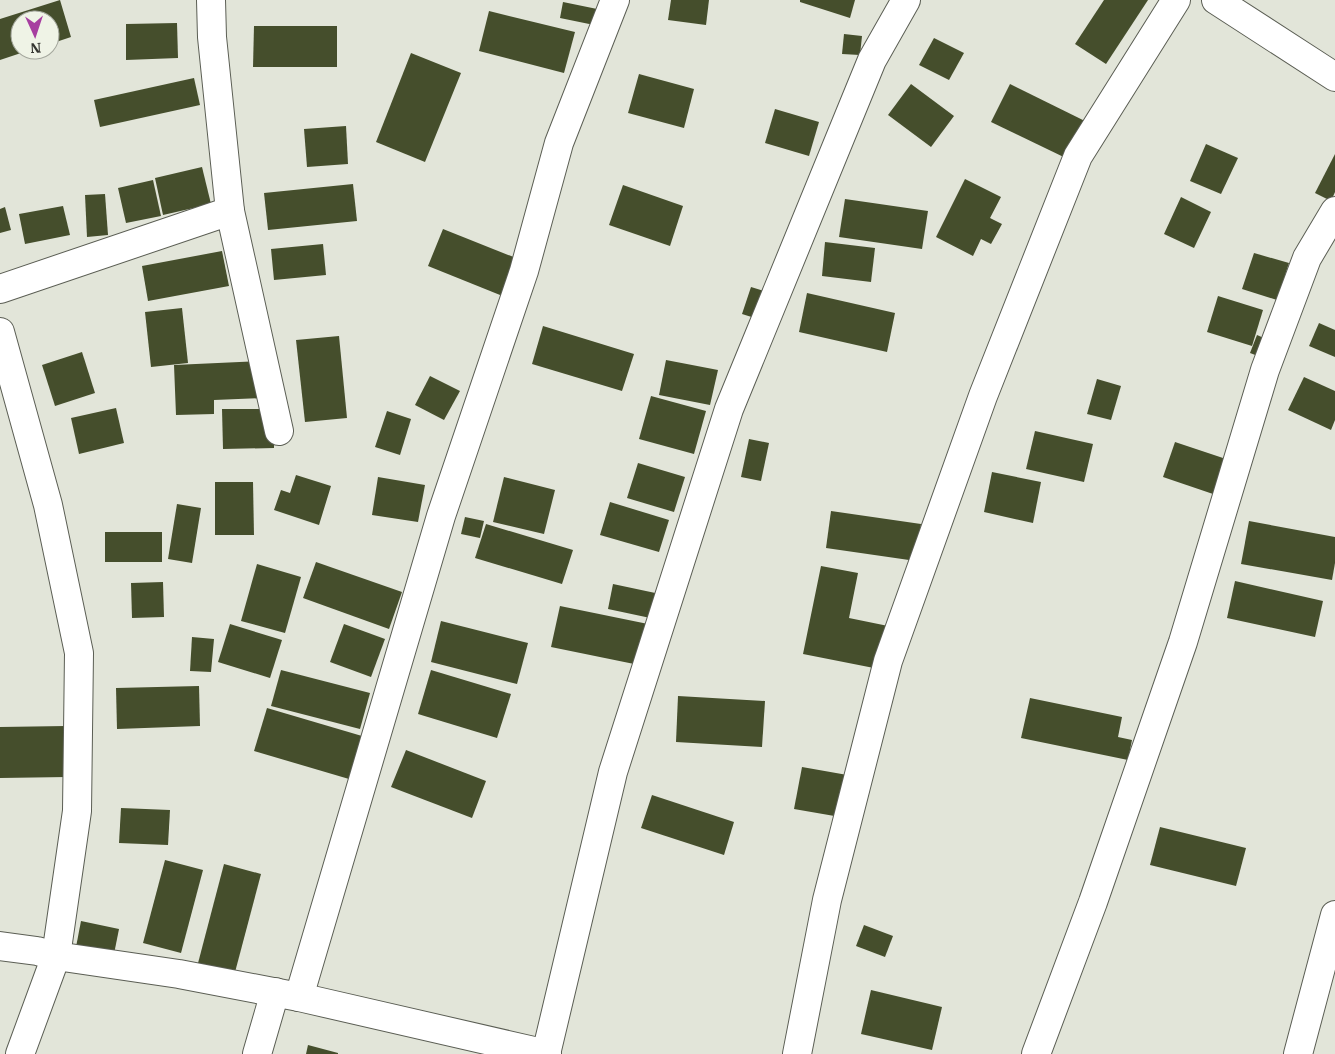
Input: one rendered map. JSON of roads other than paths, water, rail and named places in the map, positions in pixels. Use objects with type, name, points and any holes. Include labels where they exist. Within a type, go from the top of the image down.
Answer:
[{"type":"street","points":[[211,0],[212,37],[230,211],[279,431]]},
{"type":"street","points":[[257,1054],[287,994],[524,270],[559,143],[615,0]]},
{"type":"street","points":[[0,946],[179,974],[287,994],[546,1054],[613,772],[729,409],[872,60],[906,0]]},
{"type":"street","points":[[797,1054],[827,900],[888,661],[977,414],[1078,156],[1176,0]]},
{"type":"street","points":[[1216,0],[1335,77]]},
{"type":"street","points":[[0,289],[230,211]]},
{"type":"street","points":[[1036,1054],[1094,902],[1180,652],[1265,370],[1307,258],[1335,211]]},
{"type":"street","points":[[0,332],[48,505],[79,653],[77,811],[56,956],[20,1054]]},
{"type":"street","points":[[1298,1054],[1335,915]]}]
